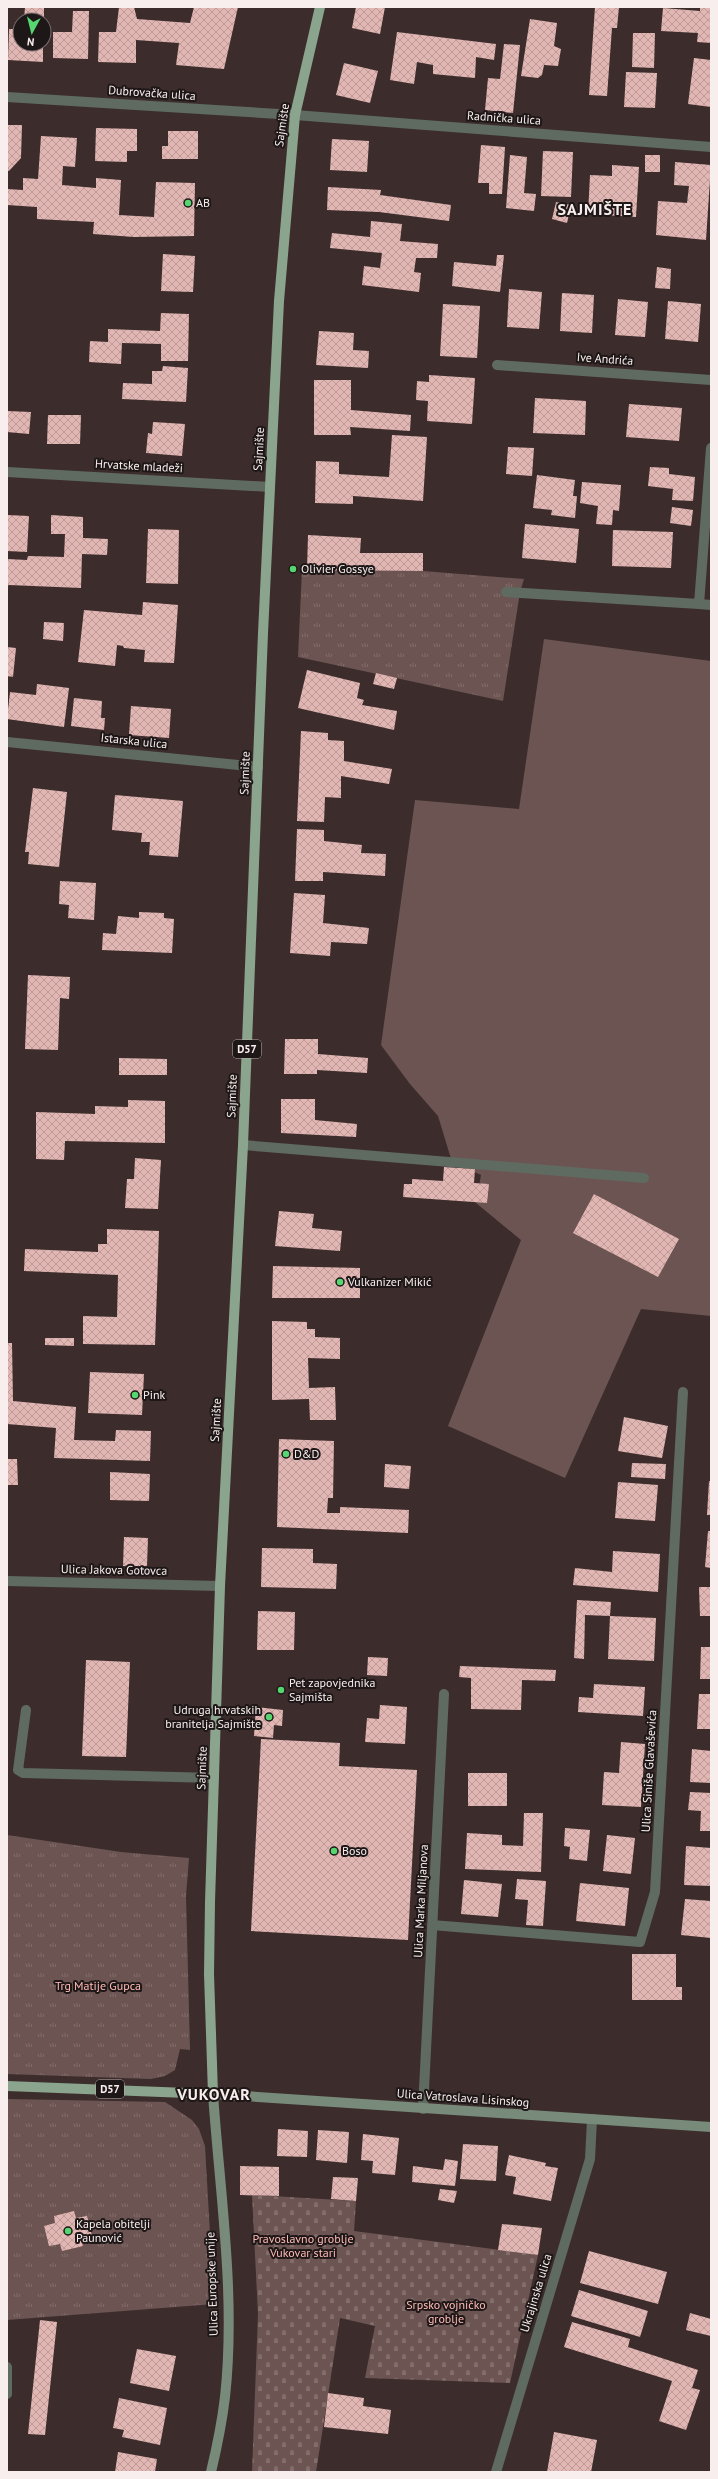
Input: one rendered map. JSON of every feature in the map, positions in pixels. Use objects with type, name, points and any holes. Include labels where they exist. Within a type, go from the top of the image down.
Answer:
[{"type":"main road","name":"Sajmište","points":[[213,2094],[209,1974],[220,1586],[243,1145],[270,487],[284,215],[294,115],[320,7]]},
{"type":"main road","name":"D57","points":[[7,2086],[213,2094]]},
{"type":"main road","name":"Ulica Vatroslava Lisinskog","points":[[213,2094],[711,2127]]},
{"type":"main road","name":"Ulica Europske unije","points":[[211,2472],[225,2398],[228,2333],[225,2260],[213,2094]]},
{"type":"street","name":"Dubrovačka ulica","points":[[7,97],[294,115]]},
{"type":"street","name":"Radnička ulica","points":[[294,115],[711,147]]},
{"type":"street","name":"Ive Andrića","points":[[497,365],[711,380]]},
{"type":"street","points":[[699,604],[711,448]]},
{"type":"street","name":"Hrvatske mladeži","points":[[7,472],[270,487]]},
{"type":"street","points":[[506,592],[711,605]]},
{"type":"street","name":"Istarska ulica","points":[[7,742],[258,767]]},
{"type":"street","points":[[243,1145],[644,1178]]},
{"type":"street","name":"Ulica Siniše Glavaševića","points":[[432,1925],[640,1942],[655,1892],[683,1392]]},
{"type":"street","name":"Ulica Jakova Gotovca","points":[[7,1580],[220,1586]]},
{"type":"street","name":"Ulica Marka Miljanova","points":[[423,2109],[444,1694]]},
{"type":"street","points":[[26,1710],[18,1770],[23,1773],[214,1778]]},
{"type":"street","name":"Ukrajinska ulica","points":[[496,2472],[590,2159],[592,2119]]},
{"type":"street","points":[[7,2367],[7,2394]]},
{"type":"green space","points":[[302,569],[423,571],[524,579],[520,592],[503,701],[298,657]]},
{"type":"green space","points":[[544,639],[711,661],[711,1316],[641,1309],[565,1478],[448,1426],[521,1240],[476,1203],[481,1175],[452,1162],[438,1116],[410,1084],[381,1045],[415,800],[519,809]]},
{"type":"green space","name":"Trg Matije Gupca","points":[[7,1835],[121,1852],[189,1858],[186,1896],[190,2050],[180,2049],[175,2070],[165,2076],[151,2079],[7,2074]]},
{"type":"green space","points":[[7,2099],[165,2102],[192,2120],[199,2129],[205,2146],[214,2304],[7,2320]]},
{"type":"green space","points":[[252,2195],[356,2201],[354,2231],[538,2255],[510,2383],[365,2378],[375,2326],[340,2318],[316,2472],[252,2472],[258,2314]]},
{"type":"building","points":[[25,7],[44,7],[44,12],[25,12]]},
{"type":"building","points":[[119,7],[134,7],[137,19],[190,23],[194,7],[238,7],[224,69],[176,65],[179,43],[136,40],[136,63],[98,62],[99,32],[116,32]]},
{"type":"building","points":[[356,7],[385,7],[380,34],[352,28]]},
{"type":"building","points":[[595,7],[619,7],[617,28],[612,28],[607,96],[589,95]]},
{"type":"building","points":[[700,7],[711,7],[711,43],[697,42],[698,33],[661,31],[663,8],[700,11]]},
{"type":"building","points":[[73,11],[89,11],[88,59],[53,58],[53,32],[72,32]]},
{"type":"building","points":[[530,19],[557,23],[554,46],[561,49],[558,66],[544,65],[542,75],[538,78],[521,76]]},
{"type":"building","points":[[9,29],[12,29],[12,52],[43,52],[43,62],[8,60]]},
{"type":"building","points":[[397,32],[496,44],[494,60],[476,57],[475,78],[433,74],[433,65],[417,62],[414,84],[390,80]]},
{"type":"building","points":[[633,33],[655,33],[654,68],[632,67]]},
{"type":"building","points":[[504,44],[520,45],[513,113],[485,110],[488,78],[500,79]]},
{"type":"building","points":[[694,58],[711,60],[711,107],[688,104]]},
{"type":"building","points":[[344,63],[378,71],[370,103],[336,95]]},
{"type":"building","points":[[626,72],[657,73],[655,108],[624,107]]},
{"type":"building","points":[[7,125],[22,125],[21,158],[9,171],[7,170]]},
{"type":"building","points":[[96,128],[137,129],[137,151],[127,151],[127,162],[95,161]]},
{"type":"building","points":[[168,131],[198,131],[198,159],[162,159],[162,146],[168,146]]},
{"type":"building","points":[[41,136],[77,138],[75,167],[63,166],[62,185],[96,188],[96,178],[121,180],[119,215],[154,217],[156,182],[195,183],[194,236],[134,237],[93,234],[94,222],[37,219],[37,207],[7,205],[7,189],[23,190],[23,178],[38,179]]},
{"type":"building","points":[[332,139],[369,141],[367,172],[330,170]]},
{"type":"building","points":[[481,145],[505,147],[502,194],[489,194],[489,183],[478,183]]},
{"type":"building","points":[[543,151],[573,152],[571,197],[541,196]]},
{"type":"building","points":[[510,155],[527,157],[524,193],[536,194],[534,211],[506,208]]},
{"type":"building","points":[[645,155],[660,155],[660,172],[645,172]]},
{"type":"building","points":[[675,162],[711,165],[706,240],[656,235],[658,201],[687,203],[689,186],[674,185]]},
{"type":"building","points":[[612,165],[639,167],[636,217],[588,214],[590,175],[612,176]]},
{"type":"building","points":[[328,187],[381,190],[380,195],[451,205],[449,221],[379,212],[327,210]]},
{"type":"building","points":[[556,202],[571,205],[567,223],[552,219]]},
{"type":"building","points":[[371,221],[402,224],[400,241],[438,244],[437,258],[416,258],[414,272],[421,273],[419,292],[362,285],[364,266],[380,268],[382,253],[330,248],[332,233],[370,237]]},
{"type":"building","points":[[163,254],[195,256],[193,292],[161,291]]},
{"type":"building","points":[[497,255],[504,255],[500,292],[452,286],[454,262],[496,266]]},
{"type":"building","points":[[657,267],[671,269],[670,289],[655,288]]},
{"type":"building","points":[[509,289],[542,292],[539,329],[507,327]]},
{"type":"building","points":[[562,293],[594,295],[592,333],[560,331]]},
{"type":"building","points":[[618,299],[648,302],[645,337],[615,335]]},
{"type":"building","points":[[668,301],[701,304],[698,342],[665,339]]},
{"type":"building","points":[[443,304],[480,306],[477,358],[440,356]]},
{"type":"building","points":[[161,313],[189,314],[188,361],[161,361],[161,344],[122,343],[121,364],[89,362],[90,341],[108,342],[108,329],[160,331]]},
{"type":"building","points":[[319,331],[354,333],[353,350],[369,351],[368,368],[316,365]]},
{"type":"building","points":[[163,366],[188,368],[186,402],[122,399],[123,383],[152,384],[152,371],[162,371]]},
{"type":"building","points":[[429,375],[475,378],[472,424],[427,421],[428,401],[416,400],[417,381],[429,382]]},
{"type":"building","points":[[314,380],[351,380],[351,410],[411,415],[410,431],[350,427],[351,435],[314,435]]},
{"type":"building","points":[[535,398],[586,401],[585,435],[533,433]]},
{"type":"building","points":[[629,404],[682,408],[679,441],[626,437]]},
{"type":"building","points":[[7,411],[31,412],[29,434],[7,432]]},
{"type":"building","points":[[48,415],[81,415],[80,444],[47,444]]},
{"type":"building","points":[[153,422],[185,424],[182,456],[146,453],[148,433],[152,434]]},
{"type":"building","points":[[392,435],[427,437],[423,501],[353,496],[353,504],[315,503],[316,461],[339,462],[339,474],[389,477]]},
{"type":"building","points":[[508,447],[534,448],[532,476],[506,474]]},
{"type":"building","points":[[650,467],[669,468],[669,474],[695,477],[693,501],[672,500],[673,489],[648,486]]},
{"type":"building","points":[[537,475],[575,480],[573,496],[577,496],[575,518],[551,515],[552,510],[533,508]]},
{"type":"building","points":[[582,482],[621,485],[619,511],[613,510],[612,525],[596,524],[598,506],[580,503]]},
{"type":"building","points":[[672,507],[693,510],[691,526],[670,523]]},
{"type":"building","points":[[7,515],[29,516],[27,552],[7,551]]},
{"type":"building","points":[[51,515],[83,517],[83,538],[108,539],[107,555],[82,554],[81,588],[7,586],[7,559],[27,560],[28,556],[64,557],[65,534],[51,534]]},
{"type":"building","points":[[525,524],[579,529],[576,563],[522,558]]},
{"type":"building","points":[[148,529],[179,530],[178,584],[146,583]]},
{"type":"building","points":[[613,530],[673,532],[671,568],[612,566]]},
{"type":"building","points":[[308,535],[361,538],[360,553],[423,553],[423,571],[307,570]]},
{"type":"building","points":[[143,602],[178,605],[174,663],[144,662],[145,650],[124,648],[123,646],[117,645],[115,666],[78,662],[84,610],[142,615]]},
{"type":"building","points":[[44,622],[64,623],[63,641],[43,639]]},
{"type":"building","points":[[7,647],[16,648],[13,677],[7,676]]},
{"type":"building","points":[[307,670],[360,683],[357,698],[364,700],[362,705],[397,711],[394,730],[298,708]]},
{"type":"building","points":[[376,673],[397,678],[394,689],[373,684]]},
{"type":"building","points":[[37,684],[69,688],[64,727],[7,719],[10,692],[36,695]]},
{"type":"building","points":[[74,698],[102,701],[101,718],[105,718],[104,730],[71,726]]},
{"type":"building","points":[[131,706],[171,709],[169,738],[129,735]]},
{"type":"building","points":[[301,731],[328,733],[328,740],[344,741],[344,761],[392,769],[389,784],[341,776],[341,798],[325,797],[324,822],[297,821]]},
{"type":"building","points":[[33,788],[67,792],[59,867],[28,864],[29,852],[25,852]]},
{"type":"building","points":[[115,795],[183,801],[178,857],[149,855],[150,842],[141,842],[142,833],[112,830]]},
{"type":"building","points":[[297,829],[324,830],[324,841],[362,845],[361,853],[386,854],[385,876],[323,872],[323,881],[295,881]]},
{"type":"building","points":[[60,881],[96,883],[94,920],[68,918],[69,905],[59,904]]},
{"type":"building","points":[[294,893],[325,895],[323,923],[369,928],[367,944],[331,942],[330,956],[290,953]]},
{"type":"building","points":[[139,912],[164,913],[164,918],[174,919],[172,953],[102,950],[103,933],[116,934],[118,916],[139,918]]},
{"type":"building","points":[[28,975],[70,977],[69,999],[60,998],[58,1050],[25,1049]]},
{"type":"building","points":[[285,1039],[318,1039],[318,1054],[368,1058],[367,1073],[317,1070],[317,1074],[284,1074]]},
{"type":"building","points":[[119,1058],[167,1059],[167,1075],[119,1075]]},
{"type":"building","points":[[281,1099],[315,1099],[315,1120],[357,1124],[356,1137],[281,1133]]},
{"type":"building","points":[[128,1100],[165,1101],[165,1143],[65,1141],[64,1160],[36,1159],[36,1112],[95,1114],[95,1106],[128,1107]]},
{"type":"building","points":[[135,1158],[161,1160],[158,1209],[125,1208],[127,1179],[134,1179]]},
{"type":"building","points":[[444,1167],[475,1169],[474,1183],[489,1184],[487,1203],[403,1197],[404,1184],[412,1184],[412,1179],[443,1181]]},
{"type":"building","points":[[594,1194],[679,1239],[658,1277],[573,1233]]},
{"type":"building","points":[[279,1211],[314,1214],[312,1228],[342,1231],[340,1251],[275,1246]]},
{"type":"building","points":[[107,1229],[159,1231],[155,1345],[83,1344],[83,1316],[117,1317],[118,1275],[24,1271],[25,1249],[98,1252],[98,1244],[107,1244]]},
{"type":"building","points":[[273,1266],[360,1268],[360,1298],[272,1298]]},
{"type":"building","points":[[272,1321],[307,1322],[307,1329],[315,1329],[315,1337],[340,1338],[340,1359],[308,1358],[309,1388],[335,1387],[336,1420],[310,1420],[309,1399],[272,1400]]},
{"type":"building","points":[[45,1338],[74,1338],[74,1346],[45,1345]]},
{"type":"building","points":[[7,1343],[12,1343],[13,1401],[76,1407],[74,1440],[115,1441],[116,1430],[151,1431],[150,1461],[54,1458],[56,1428],[7,1424]]},
{"type":"building","points":[[90,1372],[144,1374],[142,1415],[88,1413]]},
{"type":"building","points":[[624,1417],[668,1426],[662,1458],[618,1451]]},
{"type":"building","points":[[279,1439],[334,1441],[333,1498],[328,1498],[327,1513],[340,1513],[340,1507],[409,1510],[408,1533],[277,1527]]},
{"type":"building","points":[[7,1459],[17,1459],[18,1485],[7,1485]]},
{"type":"building","points":[[632,1463],[666,1464],[665,1479],[631,1477]]},
{"type":"building","points":[[385,1464],[411,1466],[409,1489],[384,1487]]},
{"type":"building","points":[[110,1472],[150,1474],[149,1501],[110,1500]]},
{"type":"building","points":[[709,1481],[711,1482],[711,1515],[707,1515]]},
{"type":"building","points":[[618,1482],[658,1485],[655,1521],[615,1518]]},
{"type":"building","points":[[708,1531],[711,1531],[711,1568],[705,1567]]},
{"type":"building","points":[[124,1537],[148,1538],[147,1566],[123,1566]]},
{"type":"building","points":[[262,1548],[313,1549],[313,1563],[337,1564],[336,1589],[261,1587]]},
{"type":"building","points":[[613,1551],[660,1554],[658,1592],[573,1585],[575,1568],[612,1572]]},
{"type":"building","points":[[699,1587],[711,1587],[711,1616],[700,1616]]},
{"type":"building","points":[[577,1600],[611,1602],[610,1616],[585,1615],[584,1659],[574,1658]]},
{"type":"building","points":[[258,1611],[295,1612],[294,1650],[257,1650]]},
{"type":"building","points":[[610,1616],[656,1618],[654,1661],[608,1659]]},
{"type":"building","points":[[701,1647],[711,1647],[711,1679],[700,1679]]},
{"type":"building","points":[[368,1657],[388,1658],[387,1676],[367,1675]]},
{"type":"building","points":[[86,1660],[130,1662],[126,1757],[82,1756]]},
{"type":"building","points":[[460,1666],[556,1670],[555,1681],[522,1680],[521,1710],[471,1709],[471,1678],[459,1677]]},
{"type":"building","points":[[594,1684],[645,1687],[643,1716],[578,1712],[579,1697],[593,1698]]},
{"type":"building","points":[[699,1694],[711,1694],[711,1729],[697,1729]]},
{"type":"building","points":[[380,1705],[407,1707],[405,1744],[365,1742],[367,1718],[379,1719]]},
{"type":"building","name":"Udruga hrvatskih branitelja Sajmište","points":[[256,1707],[283,1710],[282,1726],[274,1725],[273,1738],[254,1736]]},
{"type":"building","name":"Boso","points":[[261,1739],[340,1743],[339,1766],[417,1770],[408,1940],[251,1931]]},
{"type":"building","points":[[621,1742],[645,1744],[641,1807],[602,1805],[604,1772],[619,1773]]},
{"type":"building","points":[[692,1749],[711,1751],[711,1783],[690,1782]]},
{"type":"building","points":[[468,1773],[507,1773],[507,1806],[468,1806]]},
{"type":"building","points":[[690,1792],[711,1793],[711,1831],[700,1831],[701,1811],[688,1810]]},
{"type":"building","points":[[524,1813],[543,1813],[541,1872],[465,1869],[467,1833],[502,1835],[502,1845],[523,1846]]},
{"type":"building","points":[[565,1828],[590,1830],[587,1861],[569,1859],[570,1847],[564,1846]]},
{"type":"building","points":[[607,1835],[635,1838],[631,1874],[603,1871]]},
{"type":"building","points":[[686,1846],[711,1848],[711,1886],[684,1885]]},
{"type":"building","points":[[517,1879],[546,1881],[543,1926],[526,1925],[528,1900],[515,1899]]},
{"type":"building","points":[[464,1880],[502,1884],[498,1917],[461,1914]]},
{"type":"building","points":[[580,1883],[629,1888],[625,1926],[576,1921]]},
{"type":"building","points":[[685,1899],[711,1901],[711,1938],[681,1935]]},
{"type":"building","points":[[632,1954],[676,1954],[676,1987],[682,1987],[682,2000],[632,2000]]},
{"type":"building","points":[[278,2129],[308,2131],[307,2157],[277,2156]]},
{"type":"building","points":[[318,2130],[349,2132],[347,2163],[316,2160]]},
{"type":"building","points":[[363,2134],[399,2138],[395,2175],[372,2173],[373,2161],[361,2160]]},
{"type":"building","points":[[463,2144],[498,2146],[496,2181],[460,2179]]},
{"type":"building","points":[[509,2155],[546,2163],[545,2166],[558,2168],[551,2201],[513,2194],[516,2177],[505,2175]]},
{"type":"building","points":[[445,2159],[458,2161],[455,2186],[412,2182],[413,2166],[443,2170]]},
{"type":"building","points":[[240,2166],[279,2167],[279,2196],[240,2195]]},
{"type":"building","points":[[333,2177],[358,2178],[356,2201],[331,2199]]},
{"type":"building","points":[[440,2189],[457,2191],[454,2203],[438,2200]]},
{"type":"building","name":"Kapela obitelji Paunović","points":[[74,2211],[76,2218],[87,2216],[92,2236],[81,2239],[83,2246],[62,2251],[60,2244],[49,2246],[44,2226],[55,2223],[54,2216]]},
{"type":"building","points":[[502,2224],[542,2228],[538,2255],[498,2250]]},
{"type":"building","points":[[589,2251],[667,2272],[658,2304],[580,2283]]},
{"type":"building","points":[[579,2290],[648,2311],[640,2337],[571,2316]]},
{"type":"building","points":[[690,2313],[711,2319],[711,2336],[686,2330]]},
{"type":"building","points":[[40,2320],[57,2322],[45,2435],[28,2434]]},
{"type":"building","points":[[572,2322],[630,2339],[628,2347],[698,2370],[692,2388],[700,2390],[686,2430],[659,2421],[672,2381],[564,2347]]},
{"type":"building","points":[[137,2349],[176,2356],[169,2391],[130,2383]]},
{"type":"building","points":[[328,2393],[364,2398],[363,2406],[391,2410],[388,2434],[324,2427]]},
{"type":"building","points":[[119,2398],[167,2408],[160,2445],[122,2437],[124,2430],[113,2428]]},
{"type":"building","points":[[554,2432],[597,2440],[591,2472],[547,2472]]},
{"type":"building","points":[[118,2452],[157,2459],[155,2472],[115,2472]]},
{"type":"place","name":"AB","points":[[188,203]]},
{"type":"place","name":"Olivier Gossye","points":[[293,569]]},
{"type":"place","name":"Vulkanizer Mikić","points":[[340,1282]]},
{"type":"place","name":"Pink","points":[[135,1395]]},
{"type":"place","name":"D&D","points":[[286,1454]]},
{"type":"place","name":"Pet zapovjednika Sajmišta","points":[[281,1690]]},
{"type":"place","name":"Udruga hrvatskih branitelja Sajmište","points":[[269,1717]]},
{"type":"place","name":"Boso","points":[[334,1851]]},
{"type":"place","name":"Kapela obitelji Paunović","points":[[68,2231]]},
{"type":"district","name":"SAJMIŠTE","points":[[595,209]]},
{"type":"district","name":"VUKOVAR","points":[[214,2094]]},
{"type":"park label","name":"Pravoslavno groblje Vukovar stari","points":[[303,2246]]},
{"type":"park label","name":"Srpsko vojničko groblje","points":[[446,2312]]}]
